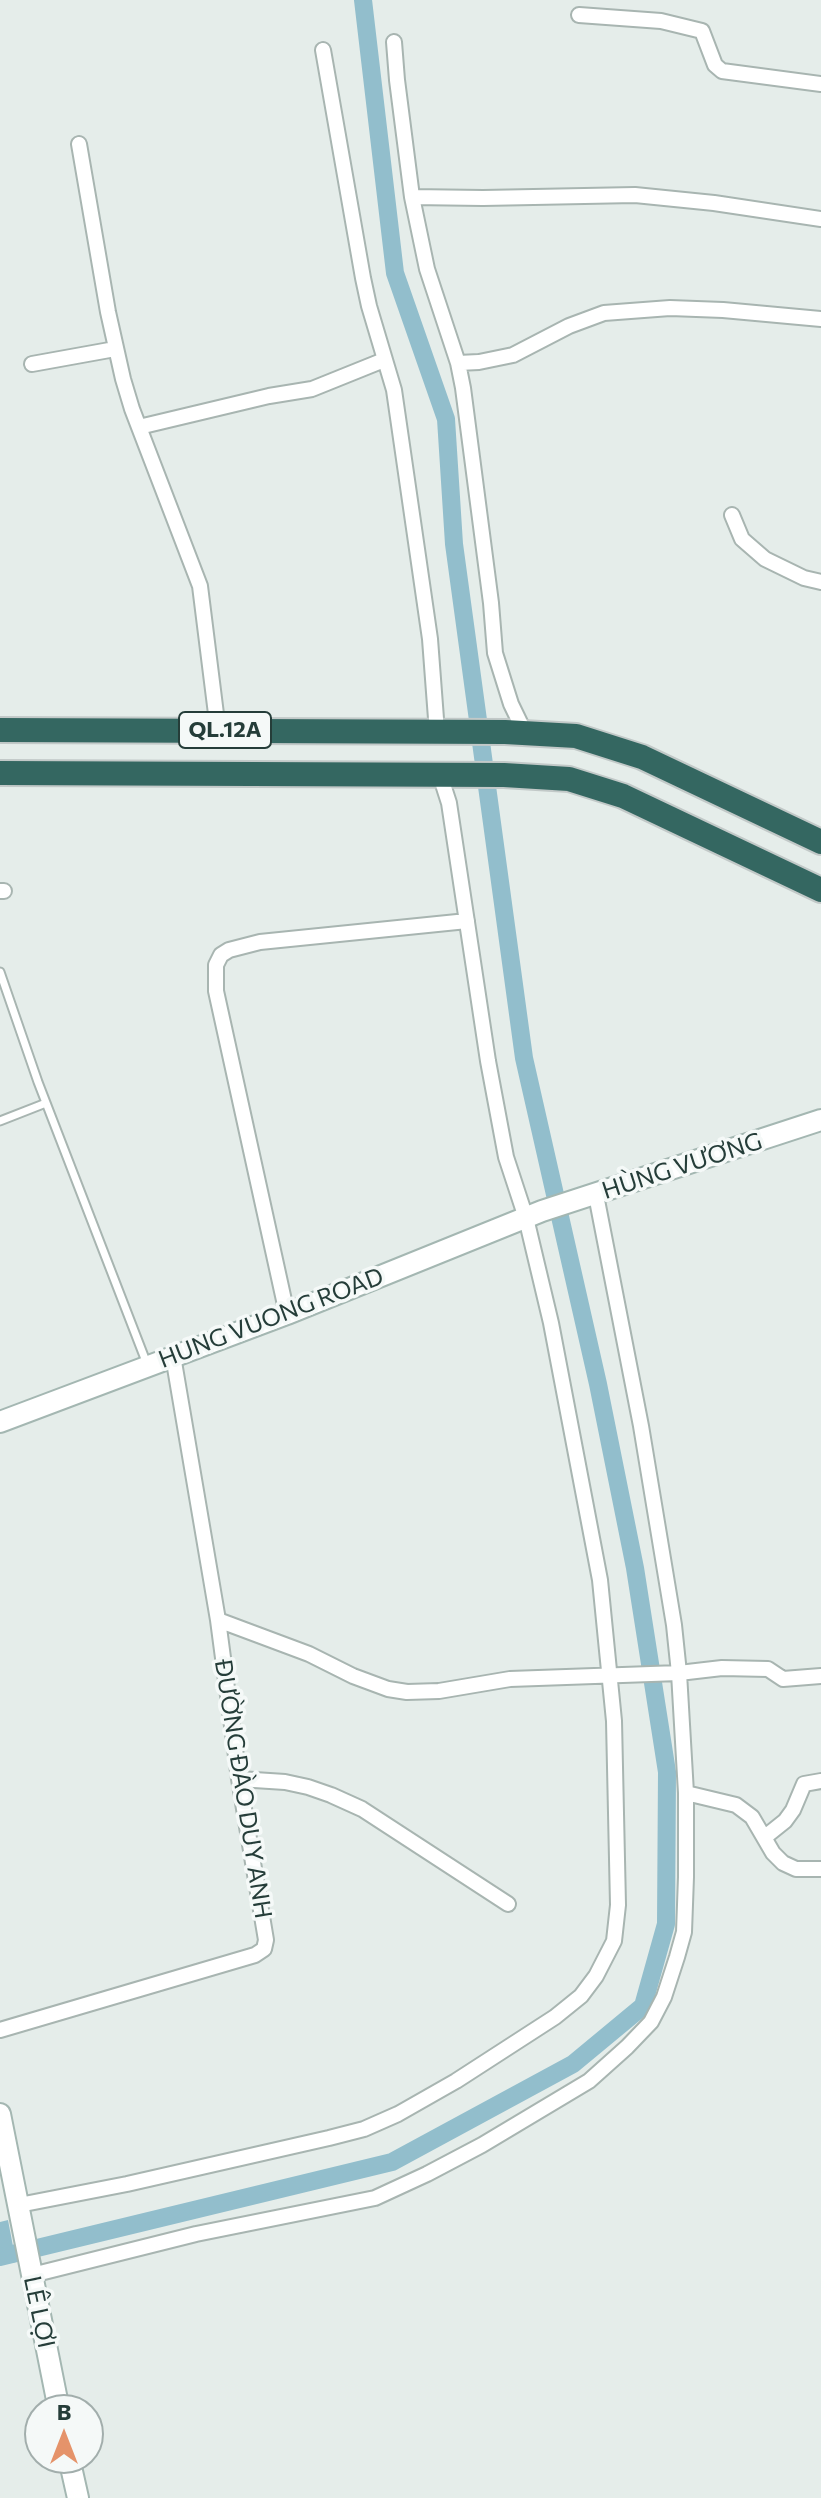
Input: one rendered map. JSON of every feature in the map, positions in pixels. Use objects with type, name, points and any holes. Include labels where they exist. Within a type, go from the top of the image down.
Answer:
[{"type":"highway","points":[[53,772],[54,729]]},
{"type":"highway","name":"QL.12A","points":[[0,730],[444,732],[576,736],[642,757],[821,842]]},
{"type":"highway","name":"QL.12A","points":[[0,773],[504,775],[569,779],[609,792],[821,890]]},
{"type":"highway","points":[[754,857],[775,819]]},
{"type":"street","points":[[579,15],[661,21],[702,31],[715,65],[722,71],[821,84]]},
{"type":"street","points":[[394,42],[412,197],[427,269],[458,363],[476,471],[495,653],[511,704],[515,733]]},
{"type":"street","points":[[323,50],[363,278],[394,390],[444,732]]},
{"type":"street","points":[[79,144],[115,349],[139,427],[198,575],[218,730]]},
{"type":"street","points":[[412,197],[635,195],[821,219]]},
{"type":"street","points":[[458,363],[513,355],[569,326],[604,313],[670,308],[710,309],[821,319]]},
{"type":"street","points":[[32,364],[115,349]]},
{"type":"street","points":[[139,427],[312,389],[384,360]]},
{"type":"street","points":[[732,515],[742,539],[765,559],[804,578],[821,582]]},
{"type":"street","points":[[19,2210],[364,2129],[432,2096],[555,2017],[581,1996],[596,1976],[614,1941],[618,1920],[613,1674],[597,1565],[551,1323],[534,1214],[506,1157],[444,775]]},
{"type":"street","points":[[287,1314],[216,991],[216,965],[221,955],[229,950],[260,942],[467,921]]},
{"type":"street","name":"HÙNG VƯƠNG","points":[[534,1214],[821,1120]]},
{"type":"street","points":[[31,2273],[196,2234],[375,2198],[482,2145],[589,2081],[651,2022],[664,1997],[684,1932],[686,1793],[674,1625],[641,1426],[592,1196]]},
{"type":"street","name":"HUNG VUONG ROAD","points":[[0,1422],[287,1314],[534,1214]]},
{"type":"street","name":"ĐƯỜNG ĐÀO DUY ANH","points":[[0,2030],[255,1955],[264,1949],[266,1940],[239,1779],[218,1620],[173,1356]]},
{"type":"street","points":[[218,1620],[309,1654],[388,1689],[407,1692],[439,1691],[510,1679],[722,1668],[768,1669],[783,1679],[821,1676]]},
{"type":"street","points":[[239,1779],[308,1787],[362,1809],[508,1904]]},
{"type":"street","points":[[765,1837],[785,1821],[804,1784],[821,1781]]},
{"type":"street","points":[[686,1793],[736,1805],[752,1817],[777,1858],[791,1868],[821,1869]]},
{"type":"street","name":"LÊ LỢI","points":[[0,2114],[56,2394]]},
{"type":"street","points":[[73,2474],[78,2498]]},
{"type":"lane","points":[[0,972],[46,1103],[147,1366]]},
{"type":"lane","points":[[0,1121],[46,1103]]},
{"type":"water","points":[[8,2220],[16,2262],[0,2265],[0,2222]]},
{"type":"waterway","points":[[0,2257],[392,2162],[573,2064],[643,2006],[666,1924],[667,1772],[635,1568],[598,1384],[524,1058],[454,544],[446,419],[395,273],[363,0]]}]
